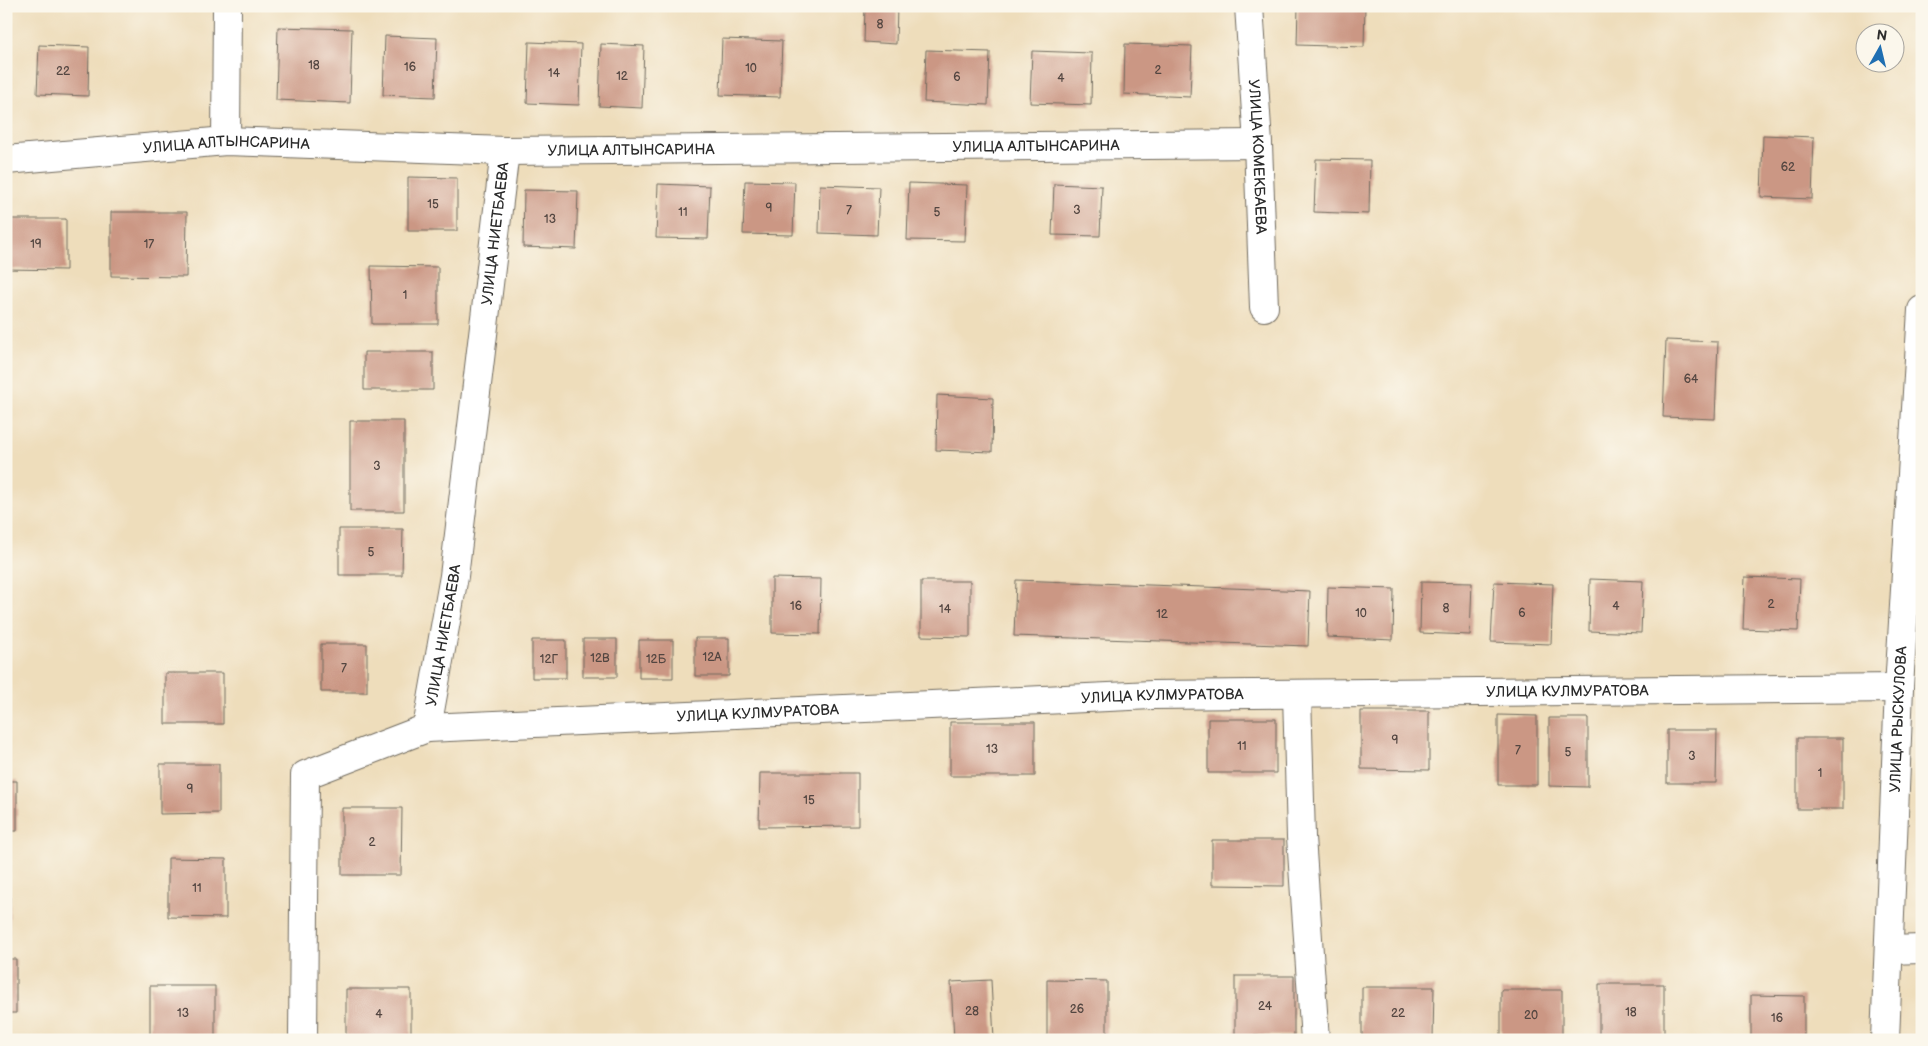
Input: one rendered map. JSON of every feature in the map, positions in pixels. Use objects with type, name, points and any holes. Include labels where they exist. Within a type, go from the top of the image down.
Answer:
[{"type":"street","points":[[226,141],[227,6]]},
{"type":"street","name":"УЛИЦА КОМЕКБАЕВА","points":[[1249,6],[1258,144],[1264,307]]},
{"type":"street","name":"УЛИЦА АЛТЫНСАРИНА","points":[[6,160],[226,141],[505,151],[1258,144]]},
{"type":"street","name":"УЛИЦА НИЕТБАЕВА","points":[[427,728],[454,576],[505,151]]},
{"type":"street","name":"УЛИЦА РЫСКУЛОВА","points":[[1885,1040],[1899,688],[1922,310]]},
{"type":"street","name":"УЛИЦА КУЛМУРАТОВА","points":[[427,728],[1152,695],[1899,688]]},
{"type":"street","points":[[1297,694],[1301,837],[1316,1040]]},
{"type":"street","points":[[302,1040],[306,776],[427,728]]},
{"type":"street","points":[[1889,950],[1922,949]]},
{"type":"building","points":[[865,6],[897,6],[896,44],[864,42]]},
{"type":"building","points":[[1298,6],[1365,6],[1364,47],[1297,45]]},
{"type":"building","points":[[278,27],[352,29],[350,103],[276,100]]},
{"type":"building","points":[[385,36],[437,38],[435,97],[383,95]]},
{"type":"building","points":[[722,39],[782,41],[780,97],[720,95]]},
{"type":"building","points":[[529,42],[581,44],[579,105],[527,103]]},
{"type":"building","points":[[601,44],[644,46],[642,108],[599,106]]},
{"type":"building","points":[[1125,44],[1192,46],[1190,97],[1124,94]]},
{"type":"building","points":[[39,45],[89,47],[88,96],[37,94]]},
{"type":"building","points":[[926,50],[990,52],[988,105],[924,102]]},
{"type":"building","points":[[1032,51],[1092,53],[1091,105],[1030,103]]},
{"type":"building","points":[[1763,135],[1814,137],[1812,199],[1761,197]]},
{"type":"building","points":[[1316,159],[1370,160],[1369,214],[1314,212]]},
{"type":"building","points":[[408,177],[457,178],[457,231],[408,231]]},
{"type":"building","points":[[745,181],[795,182],[793,235],[743,234]]},
{"type":"building","points":[[909,183],[967,185],[965,241],[907,240]]},
{"type":"building","points":[[658,184],[710,186],[708,239],[656,238]]},
{"type":"building","points":[[1054,184],[1102,186],[1100,236],[1052,235]]},
{"type":"building","points":[[820,185],[879,187],[877,235],[819,233]]},
{"type":"building","points":[[524,190],[578,191],[576,249],[523,247]]},
{"type":"building","points":[[111,212],[187,212],[186,277],[111,276]]},
{"type":"building","points":[[6,219],[66,219],[66,270],[6,269]]},
{"type":"building","points":[[371,266],[438,267],[438,324],[372,324]]},
{"type":"building","points":[[1666,340],[1718,342],[1715,419],[1663,417]]},
{"type":"building","points":[[364,352],[433,352],[433,390],[364,390]]},
{"type":"building","points":[[937,395],[993,398],[992,452],[936,450]]},
{"type":"building","points":[[350,421],[404,421],[404,511],[350,511]]},
{"type":"building","points":[[339,529],[403,529],[402,575],[339,575]]},
{"type":"building","points":[[1745,577],[1800,579],[1798,631],[1743,629]]},
{"type":"building","points":[[772,578],[821,579],[820,634],[772,633]]},
{"type":"building","points":[[1590,579],[1643,581],[1641,633],[1589,631]]},
{"type":"building","points":[[1016,580],[1310,591],[1308,646],[1014,636]]},
{"type":"building","points":[[921,581],[970,581],[970,637],[921,636]]},
{"type":"building","points":[[1421,582],[1472,583],[1470,635],[1420,633]]},
{"type":"building","points":[[1494,582],[1553,584],[1551,644],[1491,642]]},
{"type":"building","points":[[1328,587],[1394,589],[1393,640],[1327,637]]},
{"type":"building","points":[[695,638],[729,638],[729,676],[695,676]]},
{"type":"building","points":[[583,639],[617,639],[617,677],[583,677]]},
{"type":"building","points":[[532,640],[566,640],[566,678],[532,678]]},
{"type":"building","points":[[639,640],[673,640],[673,678],[639,678]]},
{"type":"building","points":[[321,644],[367,644],[367,692],[321,692]]},
{"type":"building","points":[[165,673],[223,673],[223,724],[165,724]]},
{"type":"building","points":[[1361,711],[1429,711],[1429,770],[1361,769]]},
{"type":"building","points":[[1498,715],[1537,716],[1537,785],[1498,785]]},
{"type":"building","points":[[1549,718],[1588,718],[1588,787],[1549,786]]},
{"type":"building","points":[[1208,719],[1276,719],[1276,773],[1208,773]]},
{"type":"building","points":[[950,722],[1035,722],[1035,776],[950,776]]},
{"type":"building","points":[[1667,730],[1717,730],[1716,783],[1667,783]]},
{"type":"building","points":[[1797,738],[1843,738],[1843,809],[1797,809]]},
{"type":"building","points":[[160,764],[219,764],[219,813],[160,814]]},
{"type":"building","points":[[760,773],[858,773],[858,826],[759,827]]},
{"type":"building","points":[[6,781],[17,781],[17,831],[6,831]]},
{"type":"building","points":[[342,808],[402,808],[401,875],[342,875]]},
{"type":"building","points":[[1212,840],[1284,840],[1284,886],[1212,885]]},
{"type":"building","points":[[168,858],[226,859],[226,918],[168,917]]},
{"type":"building","points":[[6,891],[10,891],[9,935],[6,935]]},
{"type":"building","points":[[6,959],[16,959],[16,1013],[6,1013]]},
{"type":"building","points":[[1235,976],[1294,976],[1294,1036],[1235,1036]]},
{"type":"building","points":[[991,980],[994,1040],[954,1040],[951,982]]},
{"type":"building","points":[[1047,980],[1107,981],[1107,1038],[1047,1038]]},
{"type":"building","points":[[1599,984],[1664,984],[1664,1040],[1599,1040]]},
{"type":"building","points":[[150,986],[215,986],[215,1040],[150,1040]]},
{"type":"building","points":[[1362,987],[1434,987],[1433,1039],[1362,1038]]},
{"type":"building","points":[[346,989],[411,989],[411,1040],[346,1040]]},
{"type":"building","points":[[1501,990],[1562,990],[1562,1040],[1501,1040]]},
{"type":"building","points":[[1751,995],[1804,996],[1804,1040],[1751,1040]]}]
